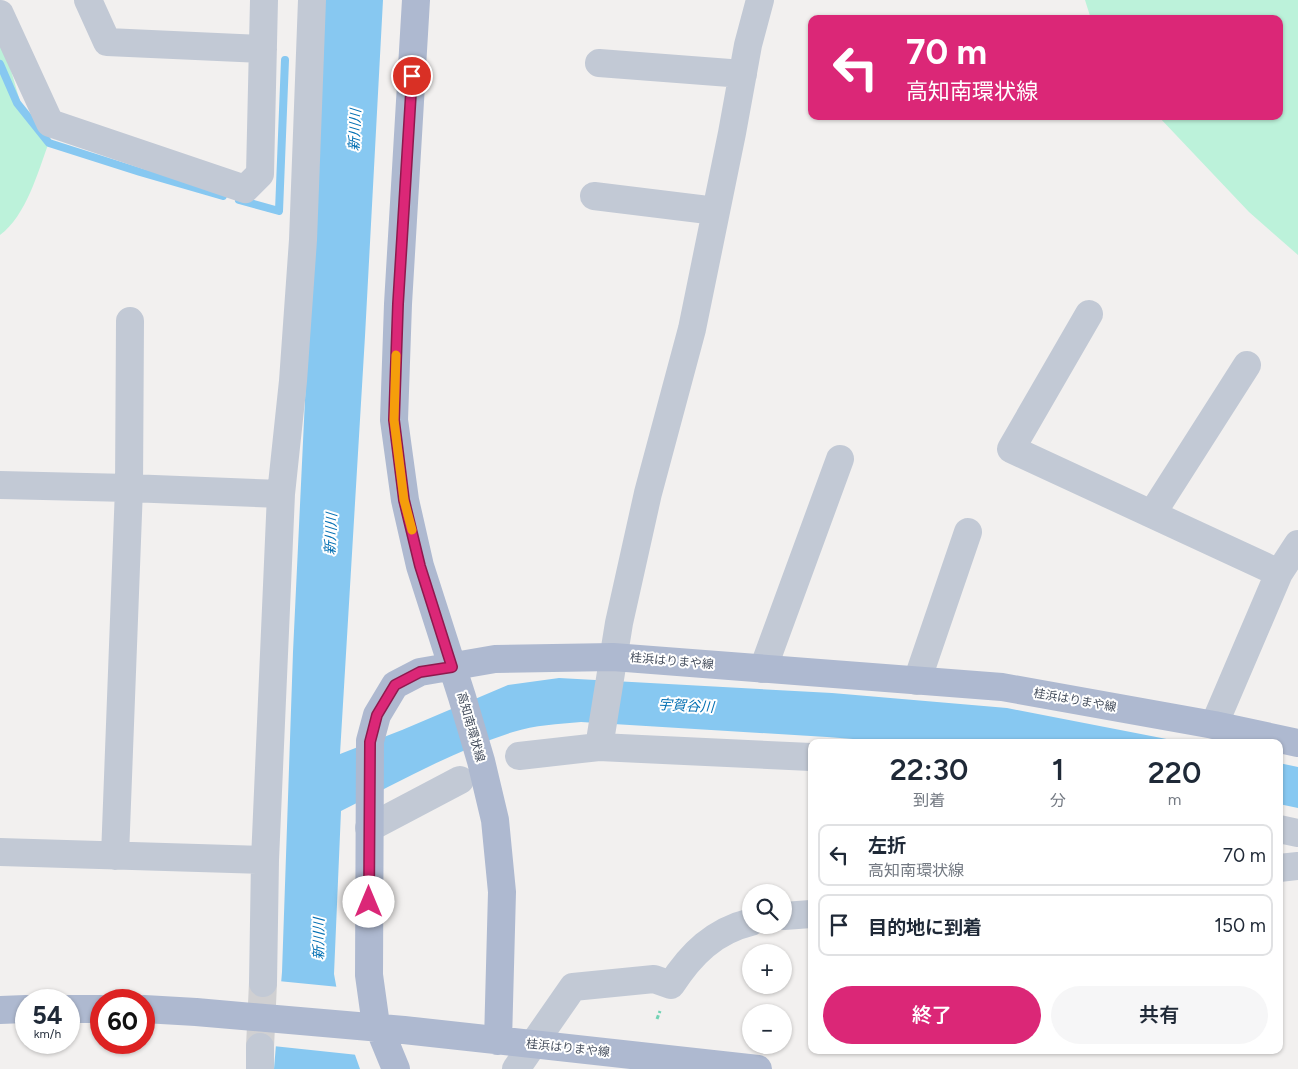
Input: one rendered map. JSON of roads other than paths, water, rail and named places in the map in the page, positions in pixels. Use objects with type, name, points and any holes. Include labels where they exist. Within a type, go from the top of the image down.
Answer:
[{"type":"main road","name":"高知南環状線","points":[[416,0],[399,294],[394,420],[404,500],[420,566],[481,761],[495,820],[502,892],[498,1041]]},
{"type":"main road","name":"桂浜はりまや線","points":[[396,1069],[375,1018],[369,975],[370,742],[377,715],[395,685],[420,672],[495,659],[612,666],[763,669],[1002,687],[1214,725],[1279,739]]},
{"type":"main road","name":"桂浜はりまや線","points":[[1283,740],[1298,743]]},
{"type":"main road","points":[[0,1010],[15,1009]]},
{"type":"main road","name":"桂浜はりまや線","points":[[155,1010],[404,1030],[758,1069]]},
{"type":"street","points":[[88,0],[107,42],[263,49]]},
{"type":"street","points":[[0,14],[50,123],[245,188],[260,174],[264,0]]},
{"type":"street","points":[[263,983],[265,860],[281,494],[293,381],[303,240],[312,0]]},
{"type":"street","points":[[600,741],[619,623],[648,493],[692,329],[748,45],[760,0]]},
{"type":"street","points":[[599,63],[743,74]]},
{"type":"street","points":[[594,196],[716,211]]},
{"type":"street","points":[[1089,314],[1011,449],[1279,573]]},
{"type":"street","points":[[115,856],[129,488],[130,321]]},
{"type":"street","points":[[1152,514],[1247,365]]},
{"type":"street","points":[[763,669],[840,459]]},
{"type":"street","points":[[0,485],[281,494]]},
{"type":"street","points":[[917,681],[968,532]]},
{"type":"street","points":[[1214,725],[1279,573],[1298,544]]},
{"type":"street","points":[[519,756],[600,741],[808,757]]},
{"type":"street","points":[[369,817],[460,780]]},
{"type":"street","points":[[1283,830],[1298,833]]},
{"type":"street","points":[[0,852],[265,860]]},
{"type":"street","points":[[1283,868],[1298,866]]},
{"type":"street","points":[[792,915],[808,914]]},
{"type":"street","points":[[516,1069],[574,987],[654,979],[671,985],[685,964],[709,942],[729,928],[742,924]]},
{"type":"water","points":[[324,0],[383,0],[340,754],[508,685],[559,678],[832,693],[1007,708],[1167,739],[853,739],[581,722],[530,728],[469,748],[341,811],[334,974],[342,1018],[360,1069],[274,1069],[282,972],[293,652]]},
{"type":"water","points":[[1283,764],[1298,767],[1298,808],[1283,805]]},
{"type":"waterway","points":[[239,200],[279,211],[285,60]]},
{"type":"waterway","points":[[0,64],[17,103],[49,143],[223,196]]},
{"type":"tunnel","points":[[260,1047],[263,983]]},
{"type":"water label","name":"新川川","points":[[355,130]]},
{"type":"water label","name":"新川川","points":[[331,534]]},
{"type":"water label","name":"宇賀谷川","points":[[686,706]]},
{"type":"water label","name":"新川川","points":[[319,939]]}]
